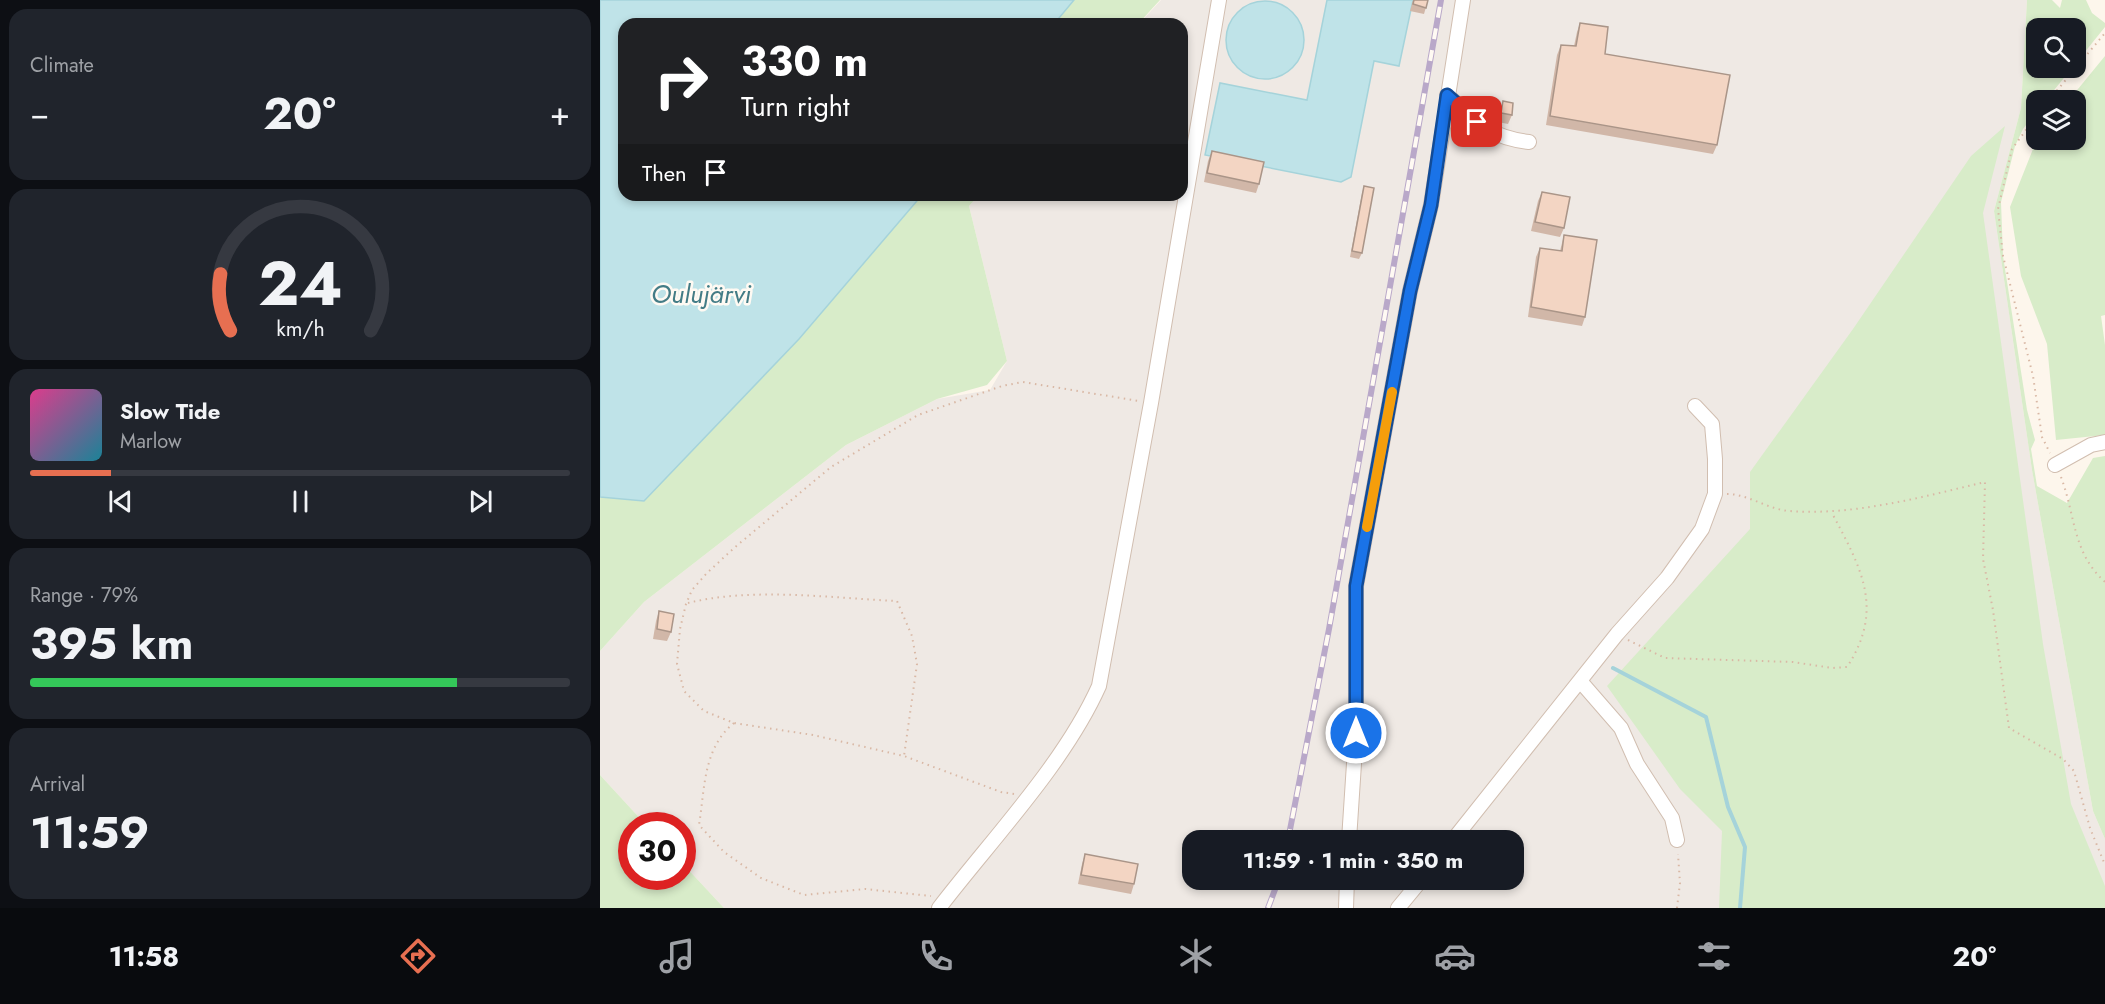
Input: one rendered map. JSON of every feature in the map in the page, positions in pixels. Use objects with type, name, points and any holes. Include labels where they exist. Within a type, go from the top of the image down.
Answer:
[{"type":"street","points":[[1188,184],[1219,0]]},
{"type":"street","points":[[1351,830],[1356,733],[1356,586],[1410,291],[1431,205],[1463,0]]},
{"type":"street","points":[[1447,95],[1489,132],[1504,139],[1529,142]]},
{"type":"street","points":[[943,904],[1027,796],[1088,710],[1099,686],[1185,201]]},
{"type":"street","points":[[1461,830],[1617,634],[1667,578],[1702,530],[1715,494],[1712,424],[1695,406]]},
{"type":"street","points":[[2055,465],[2091,445],[2105,442]]},
{"type":"street","points":[[1581,681],[1621,728],[1647,782],[1672,818],[1677,840]]},
{"type":"street","points":[[1346,908],[1347,890]]},
{"type":"street","points":[[1398,908],[1413,890]]},
{"type":"path","points":[[2057,90],[2105,33]]},
{"type":"path","points":[[2026,130],[2012,149],[1998,209],[2003,256],[2033,376],[2042,437],[2070,502],[2082,555],[2093,571],[2105,582]]},
{"type":"path","points":[[1027,796],[1001,792],[904,756],[813,735],[734,723],[704,711],[684,691],[676,664],[680,629],[686,604],[692,590],[706,574],[831,467],[918,415],[996,388],[1023,382],[1151,403]]},
{"type":"path","points":[[1715,494],[1735,494],[1769,508],[1787,511],[1832,513],[1985,482],[1983,559],[2009,728],[2063,759],[2074,771],[2090,828],[2105,865]]},
{"type":"path","points":[[1617,634],[1665,658],[1793,662],[1832,668],[1847,667],[1861,646],[1866,622],[1866,588],[1855,558],[1832,513]]},
{"type":"path","points":[[686,604],[706,598],[746,596],[897,601],[912,636],[917,664],[904,756]]},
{"type":"path","points":[[734,723],[715,743],[708,763],[699,825],[724,852],[761,878],[804,895],[865,889],[906,891],[943,904]]},
{"type":"path","points":[[1677,840],[1680,883],[1677,908]]},
{"type":"shaded area","points":[[1161,0],[2027,0],[2021,108],[1994,211],[2032,470],[2093,811],[2105,839],[2105,908],[724,908],[696,878],[696,812],[634,812],[600,775],[600,651],[644,602],[846,445],[937,399],[990,390],[1007,361],[969,206],[974,201],[1188,201],[1188,18],[1144,18]]},
{"type":"green space","points":[[1074,0],[1160,0],[1144,18],[1059,18]]},
{"type":"green space","points":[[2027,0],[2052,0],[2060,8],[2062,0],[2086,0],[2092,13],[2105,23],[2105,27],[2086,51],[2086,18],[2026,18]]},
{"type":"green space","points":[[2026,18],[2026,78],[2064,78],[2054,90],[2026,90],[2026,125],[2015,146],[2001,202],[2003,256],[2027,410],[2035,440],[2031,449],[2037,486],[2067,503],[2093,458],[2105,456],[2105,839],[2093,811],[2032,470],[1994,211],[2021,108]]},
{"type":"green space","points":[[2105,56],[2105,315],[2101,316],[2105,345],[2105,435],[2056,440],[2047,344],[2021,276],[2010,207],[2033,150],[2086,150],[2086,90],[2077,90]]},
{"type":"green space","points":[[2005,126],[1983,213],[2043,644],[2071,804],[2105,886],[2105,908],[1719,908],[1722,831],[1680,789],[1607,686],[1750,529],[1750,472],[1853,329],[1971,156]]},
{"type":"green space","points":[[917,201],[974,201],[969,206],[1007,361],[987,385],[937,399],[846,445],[644,602],[600,651],[600,497],[644,500],[799,339]]},
{"type":"green space","points":[[600,775],[634,812],[618,812],[618,890],[696,890],[696,878],[724,908],[600,908]]},
{"type":"water","name":"Oulujärvi","points":[[600,0],[1074,0],[1059,18],[618,18],[618,201],[917,201],[799,339],[644,501],[600,497]]},
{"type":"water","points":[[1327,0],[1413,0],[1399,66],[1374,61],[1351,177],[1341,182],[1205,155],[1220,83],[1307,100]]},
{"type":"water","points":[[1265,1],[1280,4],[1293,12],[1301,25],[1304,40],[1301,55],[1293,68],[1280,76],[1265,79],[1250,76],[1237,68],[1229,55],[1226,40],[1229,25],[1237,12],[1250,4]]},
{"type":"building","points":[[1414,0],[1428,0],[1426,8],[1413,4]]},
{"type":"building","points":[[1580,23],[1608,27],[1605,54],[1730,75],[1717,145],[1550,116],[1561,45],[1576,46]]},
{"type":"building","points":[[1503,101],[1513,103],[1512,115],[1501,113]]},
{"type":"building","points":[[1212,151],[1264,162],[1259,184],[1207,173]]},
{"type":"building","points":[[1364,186],[1374,188],[1362,253],[1352,251]]},
{"type":"building","points":[[1542,192],[1570,197],[1564,228],[1535,222]]},
{"type":"building","points":[[1564,235],[1597,240],[1585,317],[1531,307],[1540,248],[1562,251]]},
{"type":"building","points":[[659,611],[674,614],[671,632],[657,629]]},
{"type":"building","points":[[1085,854],[1138,864],[1134,884],[1081,875]]},
{"type":"waterway","points":[[1613,668],[1706,717],[1728,807],[1745,847],[1740,908]]},
{"type":"railway","points":[[1290,830],[1329,629],[1441,0]]},
{"type":"railway","points":[[1268,908],[1275,890]]},
{"type":"slow traffic","points":[[1367,527],[1392,392]]},
{"type":"route","points":[[1356,733],[1356,586],[1410,291],[1431,205],[1447,95],[1477,122]]}]
